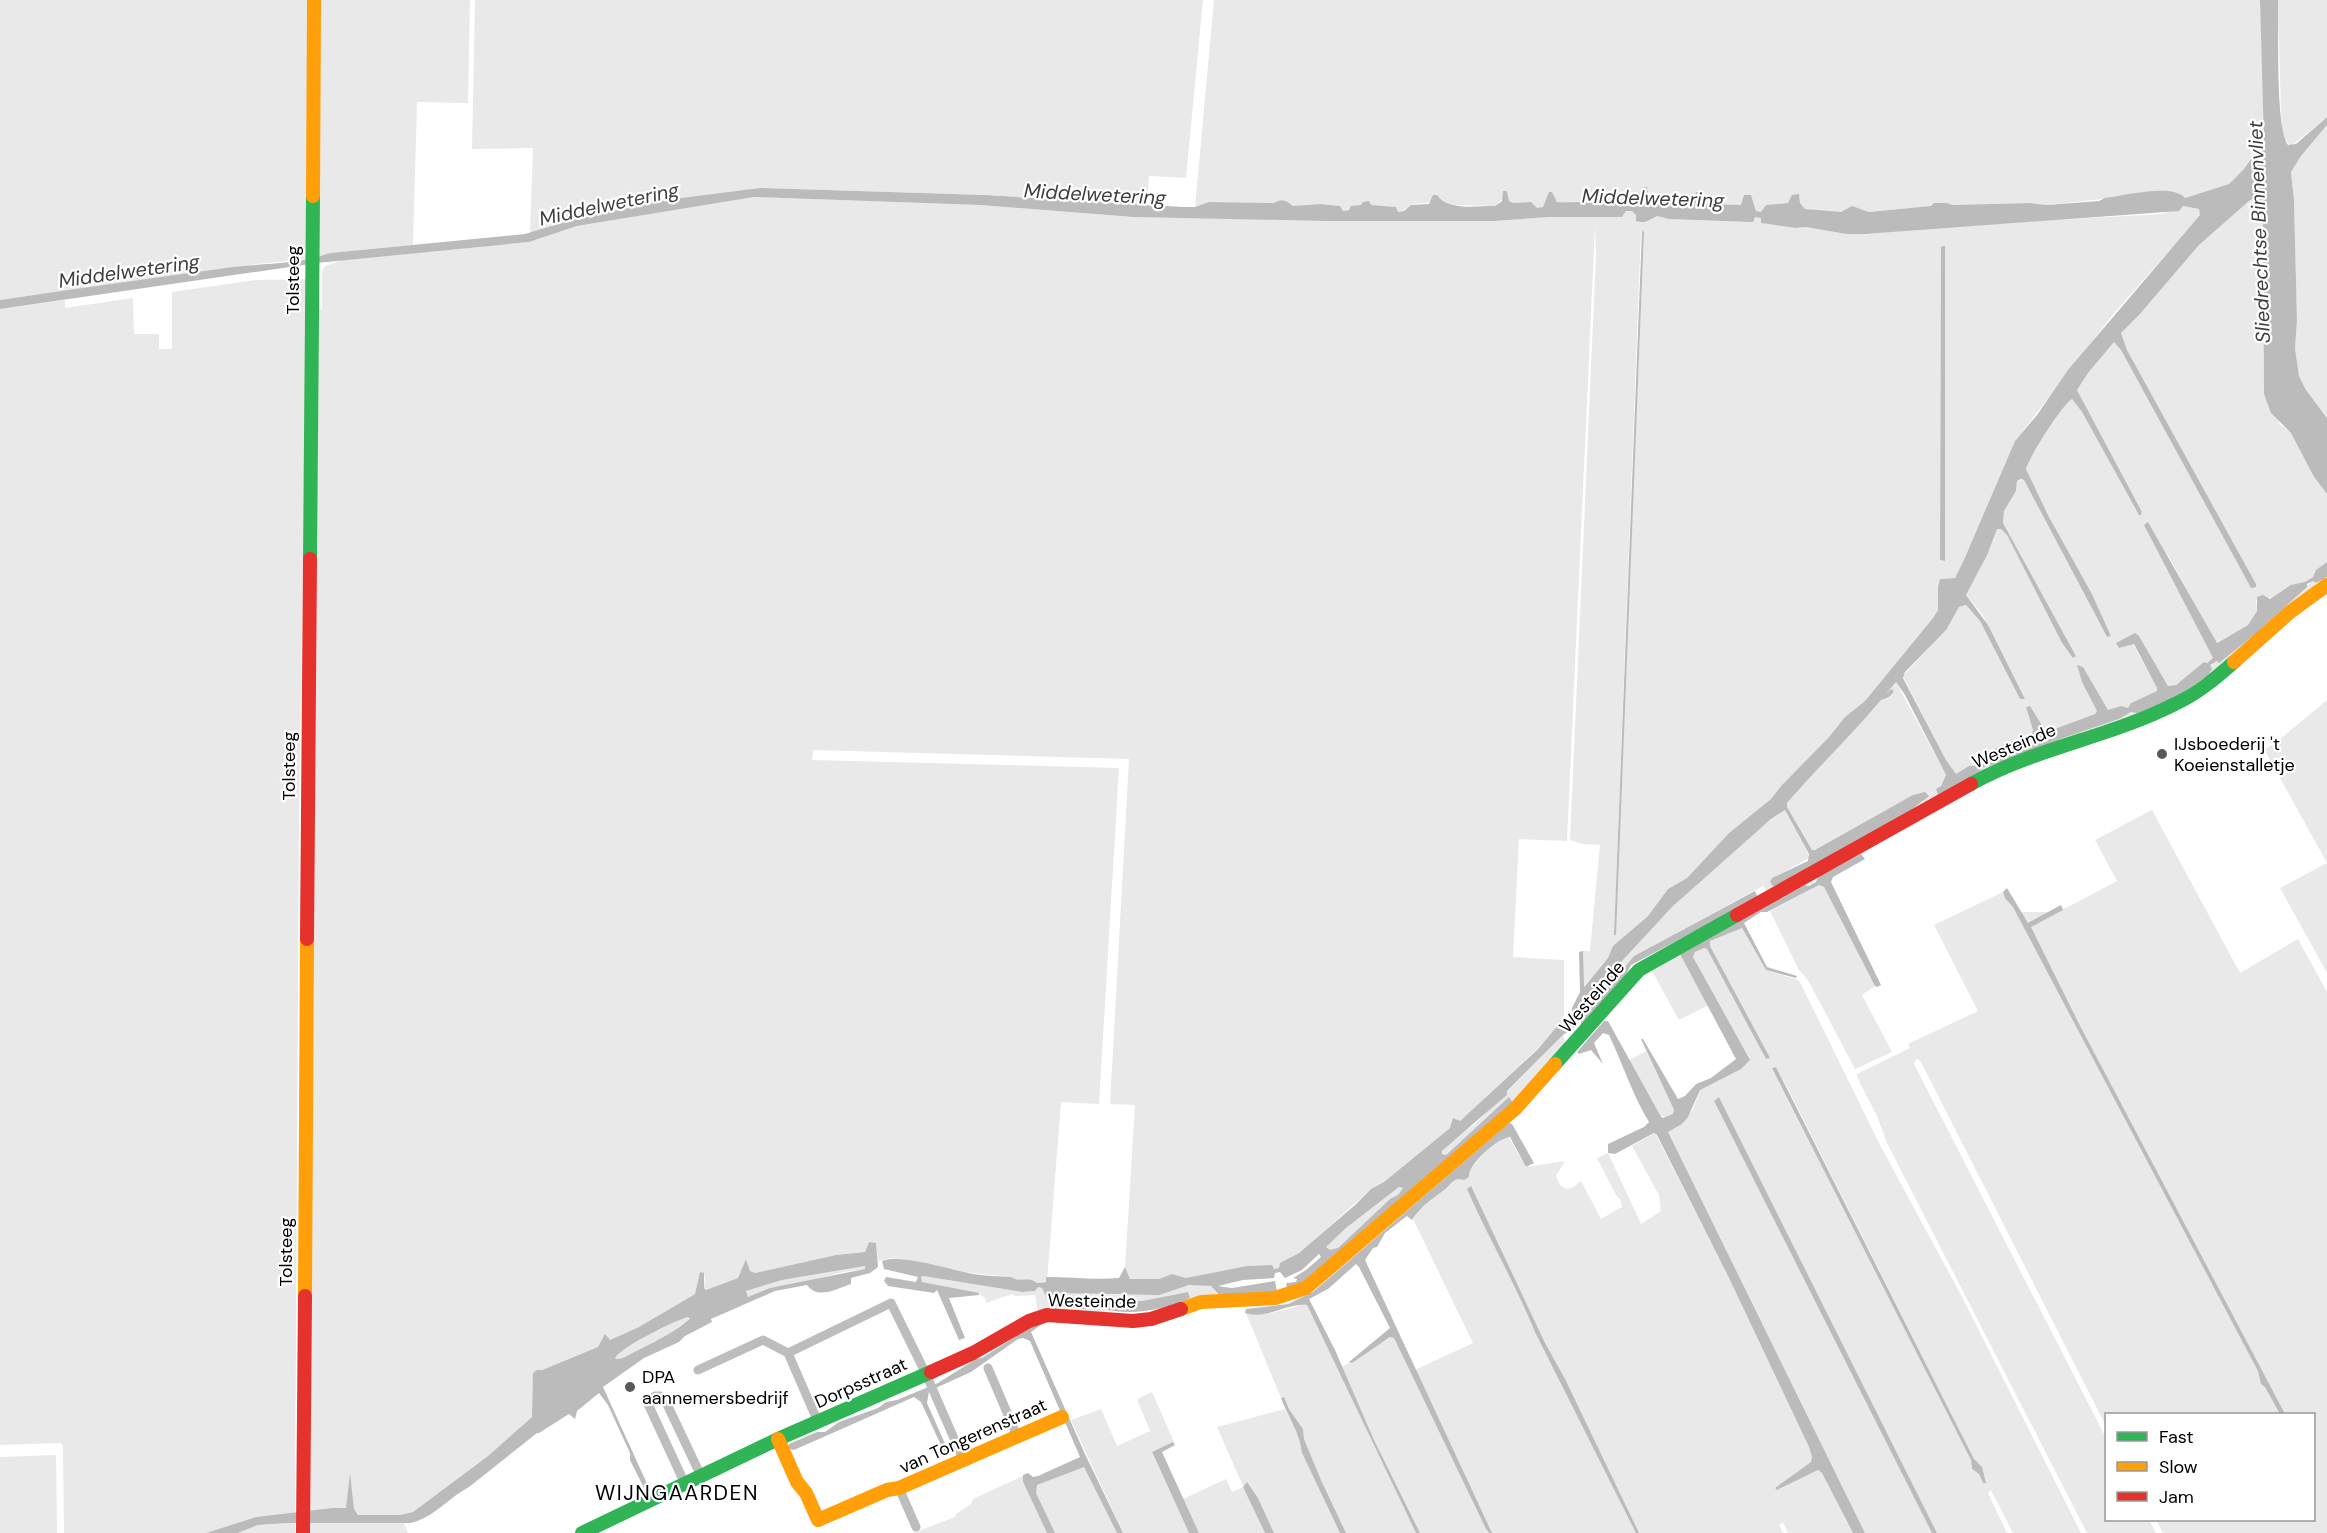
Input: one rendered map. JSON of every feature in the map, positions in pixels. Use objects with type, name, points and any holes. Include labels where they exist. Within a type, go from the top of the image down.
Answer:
[{"type":"street","name":"Tolsteeg","points":[[303,1528],[314,0]]},
{"type":"street","name":"Westeinde","points":[[930,1384],[973,1353],[1029,1321],[1047,1314],[1134,1321],[1151,1319],[1201,1302],[1275,1298],[1306,1288],[1515,1108],[1639,970],[1982,778],[2021,760],[2163,710],[2187,698],[2220,674],[2286,614],[2327,585]]},
{"type":"street","points":[[788,1353],[891,1303],[963,1460]]},
{"type":"street","points":[[698,1370],[763,1340],[788,1353],[818,1422]]},
{"type":"street","points":[[988,1368],[1017,1437]]},
{"type":"street","name":"Dorpsstraat","points":[[582,1533],[778,1439],[818,1422],[930,1384]]},
{"type":"street","points":[[685,1484],[649,1406],[650,1400],[655,1396],[660,1396],[665,1400],[701,1476]]},
{"type":"street","name":"van Tongerenstraat","points":[[778,1439],[797,1482],[806,1493],[818,1520],[887,1490],[899,1488],[1062,1417]]},
{"type":"street","name":"van Tongerenstraat","points":[[899,1488],[916,1527]]},
{"type":"shaded area","points":[[0,0],[311,0],[308,259],[0,300]]},
{"type":"shaded area","points":[[317,0],[470,0],[468,103],[417,102],[413,245],[330,253],[315,259]]},
{"type":"shaded area","points":[[475,0],[1203,0],[1186,178],[1149,176],[1147,205],[985,195],[760,188],[673,199],[578,218],[530,233],[533,148],[472,149]]},
{"type":"shaded area","points":[[1214,0],[2260,0],[2265,141],[2244,169],[2229,184],[2185,198],[2130,196],[2047,205],[1935,203],[1931,206],[1869,212],[1858,210],[1827,212],[1805,209],[1800,203],[1799,194],[1788,203],[1766,205],[1761,212],[1756,211],[1751,195],[1741,205],[1702,204],[1701,193],[1691,202],[1655,201],[1649,197],[1648,189],[1642,188],[1633,205],[1626,206],[1624,202],[1615,201],[1557,202],[1552,192],[1543,207],[1537,209],[1531,202],[1513,203],[1509,201],[1508,193],[1495,206],[1448,205],[1432,201],[1414,204],[1398,212],[1395,207],[1361,205],[1343,211],[1340,206],[1320,204],[1293,206],[1282,200],[1274,203],[1209,202],[1195,207]]},
{"type":"shaded area","points":[[2260,0],[2278,0],[2279,99],[2284,135],[2288,145],[2296,144],[2327,117],[2327,125],[2291,172],[2294,200],[2297,321],[2295,348],[2299,376],[2306,390],[2327,418],[2327,494],[2314,477],[2291,433],[2271,413],[2264,394],[2263,216],[2259,198],[2256,197],[2199,245],[2121,333],[2127,350],[2256,587],[2251,588],[2121,350],[2114,342],[2077,390],[2142,512],[2141,515],[2082,412],[2072,399],[2061,410],[2047,431],[2026,469],[2049,517],[2092,594],[2111,636],[2107,637],[2024,480],[2021,479],[2017,481],[2016,491],[2004,511],[2003,523],[2076,656],[2073,658],[2062,643],[2007,535],[2001,529],[1997,529],[1987,555],[1966,595],[1988,625],[2025,699],[2020,699],[1980,621],[1966,605],[1959,607],[1946,630],[1905,672],[1903,678],[1946,760],[1956,774],[1969,766],[1982,765],[1990,753],[2002,745],[2031,737],[2033,730],[2026,707],[2030,706],[2045,730],[2052,730],[2095,714],[2097,711],[2082,682],[2077,665],[2083,667],[2108,710],[2121,706],[2128,708],[2131,703],[2157,691],[2134,644],[2119,648],[2116,643],[2135,633],[2139,636],[2168,686],[2176,685],[2204,662],[2207,663],[2213,658],[2144,525],[2148,522],[2217,643],[2248,625],[2257,611],[2257,597],[2263,595],[2270,599],[2291,585],[2305,582],[2327,562],[2327,577],[2316,583],[2313,581],[2307,584],[2307,587],[2254,635],[2219,663],[2217,661],[2210,665],[2212,669],[2208,675],[2171,701],[2137,713],[2131,712],[2119,719],[1998,764],[1984,767],[1975,776],[1938,795],[1936,789],[1941,786],[1946,775],[1896,682],[1885,695],[1891,689],[1894,691],[1891,695],[1881,700],[1787,803],[1787,807],[1812,850],[1815,850],[1913,795],[1925,792],[1929,796],[1909,812],[1780,886],[1773,886],[1770,882],[1772,878],[1808,861],[1809,854],[1785,810],[1771,819],[1673,906],[1622,961],[1613,979],[1634,956],[1755,891],[1758,898],[1631,965],[1624,978],[1580,1029],[1581,1022],[1599,994],[1596,994],[1575,1027],[1563,1035],[1507,1091],[1507,1095],[1442,1151],[1442,1154],[1446,1155],[1509,1097],[1513,1103],[1305,1281],[1287,1289],[1286,1283],[1296,1282],[1297,1279],[1293,1278],[1321,1257],[1319,1254],[1302,1270],[1285,1278],[1280,1272],[1275,1273],[1274,1278],[1243,1280],[1218,1286],[1232,1288],[1275,1281],[1277,1292],[1219,1295],[1211,1286],[1189,1285],[1159,1295],[1056,1293],[1058,1296],[1088,1301],[1089,1307],[1085,1309],[1051,1306],[1042,1288],[1038,1287],[1035,1291],[1022,1292],[921,1277],[922,1282],[979,1293],[979,1295],[949,1298],[965,1338],[959,1340],[937,1290],[934,1293],[888,1286],[884,1281],[886,1277],[916,1282],[918,1277],[884,1269],[882,1261],[900,1259],[973,1274],[1011,1277],[1037,1283],[1046,1282],[1046,1277],[1119,1278],[1125,1267],[1130,1279],[1159,1279],[1172,1274],[1186,1278],[1247,1266],[1272,1265],[1274,1269],[1279,1268],[1280,1263],[1299,1253],[1371,1189],[1384,1182],[1450,1128],[1453,1118],[1460,1121],[1538,1049],[1559,1024],[1572,1017],[1572,1008],[1580,992],[1579,952],[1583,951],[1584,987],[1608,958],[1613,946],[1648,916],[1668,889],[1687,878],[1729,833],[1771,799],[1845,717],[1865,701],[1933,618],[1938,610],[1940,579],[1955,578],[2015,441],[2037,415],[2068,370],[2200,215],[2199,209],[2183,206],[2179,211],[1846,234],[1806,227],[1795,228],[1761,223],[1761,218],[1755,217],[1753,222],[1749,222],[1669,219],[1657,216],[1639,222],[1636,221],[1636,215],[1632,211],[1626,211],[1622,217],[1549,217],[1495,221],[1324,221],[1133,217],[980,205],[754,197],[577,226],[529,242],[317,263],[0,309],[0,300],[226,268],[292,262],[330,253],[525,234],[578,218],[673,199],[760,188],[985,195],[1183,207],[1195,207],[1209,202],[1274,203],[1282,200],[1293,206],[1320,204],[1340,206],[1343,211],[1369,201],[1371,205],[1396,207],[1398,212],[1404,211],[1411,205],[1429,204],[1433,195],[1455,206],[1495,206],[1502,201],[1503,191],[1507,191],[1509,201],[1513,203],[1531,202],[1537,208],[1543,207],[1549,192],[1552,192],[1557,202],[1615,201],[1624,202],[1626,206],[1633,205],[1642,188],[1647,187],[1649,197],[1655,201],[1691,202],[1694,201],[1696,192],[1699,192],[1702,204],[1741,205],[1744,195],[1751,195],[1756,211],[1761,212],[1766,205],[1788,203],[1792,195],[1799,194],[1800,203],[1805,209],[1841,212],[1852,206],[1869,212],[1931,206],[1934,203],[2047,205],[2099,201],[2135,193],[2159,191],[2169,191],[2185,198],[2229,184],[2244,169],[2264,141]],"holes":[[[1399,1187],[1403,1188],[1338,1248],[1330,1250],[1326,1247],[1346,1228]]]},
{"type":"shaded area","points":[[2278,0],[2327,0],[2327,117],[2291,146],[2283,138]]},
{"type":"shaded area","points":[[2327,125],[2327,418],[2306,390],[2299,376],[2295,348],[2297,321],[2294,200],[2291,172]]},
{"type":"shaded area","points":[[2257,196],[2263,216],[2264,394],[2280,424],[2291,433],[2314,477],[2327,494],[2327,562],[2298,587],[2277,596],[2256,600],[2257,611],[2248,625],[2216,643],[2164,548],[2194,621],[2213,658],[2175,685],[2168,686],[2139,636],[2119,648],[2133,644],[2157,691],[2131,703],[2128,708],[2108,710],[2077,668],[2098,711],[2095,714],[2052,730],[2045,730],[2030,706],[2026,707],[2033,730],[2031,737],[2019,739],[1984,760],[1982,765],[1956,774],[1946,760],[1903,676],[1945,630],[1959,607],[1966,605],[1980,621],[2020,699],[2025,699],[1982,614],[1966,595],[1997,529],[2001,529],[2007,535],[2062,643],[2076,656],[2003,523],[2004,511],[2016,491],[2017,481],[2024,480],[2107,637],[2111,636],[2092,594],[2049,517],[2026,469],[2047,432],[2072,399],[2082,412],[2141,515],[2142,512],[2077,390],[2114,342],[2121,350],[2251,588],[2256,584],[2127,350],[2121,333],[2199,245]]},
{"type":"shaded area","points":[[754,197],[980,205],[1133,217],[1324,221],[1495,221],[1549,217],[1622,217],[1626,211],[1635,211],[1640,222],[1649,221],[1657,216],[1669,219],[1749,222],[1755,217],[1761,218],[1761,223],[1795,228],[1806,227],[1846,234],[2162,214],[2183,206],[2199,209],[2201,215],[2115,312],[2015,441],[1955,578],[1940,579],[1938,610],[1933,618],[1865,701],[1845,717],[1771,799],[1729,833],[1687,878],[1668,889],[1648,916],[1613,946],[1608,958],[1583,987],[1583,951],[1590,951],[1600,845],[1583,844],[1570,840],[1596,255],[1595,225],[1567,841],[1519,839],[1513,957],[1564,960],[1564,1020],[1538,1048],[1460,1121],[1452,1124],[1384,1182],[1371,1189],[1310,1244],[1279,1268],[1274,1269],[1271,1265],[1248,1266],[1186,1278],[1172,1274],[1159,1279],[1130,1279],[1125,1267],[1135,1105],[1110,1104],[1129,759],[813,750],[812,760],[1119,768],[1099,1104],[1061,1102],[1047,1281],[1037,1283],[1031,1280],[972,1273],[891,1258],[878,1261],[876,1243],[869,1242],[865,1252],[836,1255],[755,1273],[750,1271],[746,1259],[738,1278],[706,1290],[704,1288],[705,1277],[700,1272],[695,1294],[639,1327],[610,1340],[605,1335],[598,1347],[534,1373],[532,1417],[488,1456],[413,1512],[400,1515],[358,1515],[354,1509],[350,1477],[346,1509],[333,1508],[304,1513],[317,309],[322,309],[322,271],[325,266],[343,260],[529,242],[577,226]],"holes":[[[1641,232],[1644,232],[1614,935]],[[1943,246],[1945,561],[1940,560],[1941,247]]]},
{"type":"shaded area","points":[[1642,231],[1644,232],[1616,935],[1614,935]]},
{"type":"shaded area","points":[[1945,246],[1945,561],[1940,560],[1941,247]]},
{"type":"shaded area","points":[[307,279],[299,813],[295,1513],[256,1517],[206,1533],[64,1533],[63,1445],[60,1443],[0,1445],[0,309],[65,300],[65,308],[133,298],[134,334],[159,334],[159,349],[172,349],[172,292],[256,280]]},
{"type":"shaded area","points":[[2312,581],[2316,583],[2311,591],[2183,698],[2053,746],[1768,892],[1763,886],[1634,956],[1613,979],[1622,961],[1673,906],[1756,831],[1785,810],[1809,858],[1770,880],[1909,813],[1925,800],[1815,850],[1812,850],[1787,807],[1787,803],[1881,700],[1888,698],[1885,695],[1896,682],[1946,775],[1941,786],[1978,772],[1984,767],[1998,764],[2119,719],[2217,661],[2219,662],[2274,618]]},
{"type":"shaded area","points":[[2327,700],[2327,863],[2264,749],[2274,744]]},
{"type":"shaded area","points":[[2152,810],[2240,973],[2298,939],[2327,992],[2327,1533],[2163,1533],[2157,1521],[2315,1521],[2315,1413],[2105,1413],[2105,1424],[1920,1060],[1916,1059],[1914,1064],[2105,1436],[2105,1521],[2150,1521],[2156,1533],[2087,1533],[1887,1143],[1877,1116],[1857,1077],[1857,1074],[1910,1048],[1908,1044],[1978,1011],[1934,925],[2005,891],[2016,912],[2051,912],[2068,907],[2117,881],[2095,840]]},
{"type":"shaded area","points":[[1861,854],[1865,859],[1833,877],[1831,882],[1881,985],[1875,986],[1824,887],[1819,885],[1767,912],[1761,912],[1744,923],[1767,967],[1797,976],[1796,978],[1766,970],[1742,928],[1710,941],[1710,946],[1770,1058],[1766,1059],[1707,949],[1695,952],[1693,957],[1750,1060],[1741,1069],[1700,1090],[1688,1117],[1682,1124],[1668,1132],[1865,1533],[1853,1533],[1822,1473],[1818,1470],[1777,1490],[1775,1488],[1811,1462],[1809,1447],[1729,1278],[1657,1135],[1654,1133],[1615,1154],[1608,1153],[1608,1144],[1644,1127],[1649,1122],[1609,1035],[1603,1033],[1594,1043],[1603,1064],[1591,1050],[1579,1054],[1577,1052],[1604,1021],[1608,1021],[1660,1115],[1663,1118],[1673,1114],[1674,1110],[1641,1039],[1678,1099],[1685,1096],[1696,1084],[1711,1078],[1736,1059],[1680,954],[1805,885],[1809,886],[1816,882],[1818,877]]},
{"type":"shaded area","points":[[2327,863],[2327,973],[2280,888]]},
{"type":"shaded area","points":[[1819,885],[1824,887],[1875,986],[1862,995],[1892,1052],[1855,1069],[1808,980],[1799,970],[1770,911]]},
{"type":"shaded area","points":[[2007,888],[2028,923],[2061,905],[2063,910],[2031,927],[2078,1022],[2284,1413],[2279,1413],[2261,1384],[2258,1371],[2003,892]]},
{"type":"shaded area","points":[[1742,928],[1766,970],[1798,980],[1801,984],[1880,1145],[1962,1297],[2081,1533],[2013,1533],[1991,1490],[1988,1493],[2007,1533],[1937,1533],[1719,1097],[1714,1101],[1932,1533],[1865,1533],[1667,1132],[1682,1124],[1693,1109],[1700,1090],[1749,1062],[1693,957],[1695,952],[1707,949],[1768,1060],[1710,946],[1710,941]],"holes":[[[1773,1067],[1776,1067],[1787,1087],[1986,1483],[1983,1483],[1979,1474],[1972,1469],[1971,1460]]]},
{"type":"shaded area","points":[[1680,954],[1709,1005],[1679,1020],[1652,971]]},
{"type":"shaded area","points":[[1563,1035],[1566,1045],[1513,1103],[1486,1118],[1446,1155],[1442,1154],[1457,1135],[1474,1125]]},
{"type":"shaded area","points":[[1646,1051],[1674,1110],[1674,1114],[1668,1118],[1660,1115],[1628,1061]]},
{"type":"shaded area","points":[[1776,1067],[1974,1459],[1982,1467],[1986,1483],[1983,1483],[1979,1474],[1972,1469],[1971,1460],[1772,1068]]},
{"type":"shaded area","points":[[1719,1097],[1937,1533],[1932,1533],[1714,1101]]},
{"type":"shaded area","points":[[1509,1123],[1512,1124],[1534,1163],[1526,1167],[1510,1137],[1505,1138],[1478,1159],[1469,1177],[1454,1181],[1423,1206],[1412,1220],[1407,1216],[1385,1233],[1377,1247],[1373,1248],[1365,1260],[1492,1533],[1486,1529],[1394,1338],[1390,1337],[1352,1363],[1349,1362],[1390,1328],[1359,1267],[1356,1264],[1328,1289],[1309,1299],[1420,1533],[1416,1533],[1307,1305],[1292,1306],[1269,1313],[1253,1315],[1245,1313],[1246,1309],[1288,1304],[1313,1292]]},
{"type":"shaded area","points":[[1655,1133],[1729,1278],[1809,1447],[1811,1462],[1775,1488],[1777,1490],[1818,1470],[1822,1473],[1853,1533],[1788,1533],[1783,1522],[1779,1525],[1783,1533],[1492,1533],[1485,1519],[1415,1370],[1473,1343],[1413,1219],[1415,1214],[1454,1181],[1464,1180],[1483,1155],[1508,1136],[1526,1167],[1565,1161],[1556,1176],[1560,1185],[1566,1189],[1572,1188],[1581,1181],[1601,1219],[1622,1207],[1620,1199],[1597,1158],[1608,1153],[1641,1224],[1661,1211],[1659,1195],[1632,1146]]},
{"type":"shaded area","points":[[1471,1186],[1545,1343],[1565,1379],[1639,1533],[1636,1533],[1535,1332],[1467,1189]]},
{"type":"shaded area","points":[[1399,1187],[1403,1188],[1398,1195],[1390,1199],[1338,1248],[1330,1251],[1326,1247],[1346,1228]]},
{"type":"shaded area","points":[[869,1242],[876,1243],[878,1267],[870,1273],[851,1278],[851,1284],[822,1293],[816,1292],[807,1285],[775,1291],[711,1319],[712,1322],[685,1336],[679,1342],[644,1358],[603,1387],[649,1488],[645,1490],[608,1405],[599,1393],[577,1411],[575,1419],[569,1414],[537,1433],[469,1487],[419,1520],[410,1523],[286,1523],[258,1525],[238,1533],[206,1533],[256,1517],[346,1508],[350,1473],[354,1509],[358,1515],[400,1515],[413,1512],[488,1456],[532,1417],[533,1373],[598,1347],[605,1334],[610,1340],[639,1327],[695,1294],[700,1272],[704,1273],[706,1290],[738,1278],[746,1259],[750,1271],[755,1273],[836,1255],[865,1252]],"holes":[[[865,1266],[865,1269],[770,1288],[748,1297],[746,1291],[782,1280]],[[687,1317],[690,1318],[668,1334],[623,1358],[615,1358],[637,1341]]]},
{"type":"shaded area","points":[[865,1266],[865,1269],[843,1272],[748,1297],[746,1291],[782,1280]]},
{"type":"shaded area","points":[[921,1277],[1022,1292],[1035,1291],[1038,1287],[1043,1288],[1053,1307],[1085,1309],[1088,1301],[1058,1296],[1057,1292],[1117,1295],[1194,1285],[1211,1286],[1217,1294],[1190,1298],[1188,1292],[1142,1301],[1105,1302],[1106,1313],[1038,1312],[1035,1295],[1015,1296],[1012,1294],[986,1303],[985,1298],[979,1294],[922,1282]]},
{"type":"shaded area","points":[[1188,1292],[1190,1298],[1170,1306],[1149,1310],[1128,1312],[1107,1310],[1104,1302],[1142,1301]]},
{"type":"shaded area","points":[[1307,1305],[1416,1533],[1346,1533],[1304,1439],[1303,1429],[1289,1409],[1284,1397],[1281,1398],[1246,1313],[1273,1312]]},
{"type":"shaded area","points":[[687,1316],[690,1317],[685,1322],[659,1339],[623,1358],[615,1357],[637,1341]]},
{"type":"shaded area","points":[[1042,1323],[1031,1332],[1123,1533],[1117,1533],[1084,1467],[1037,1485],[1036,1493],[1055,1533],[1047,1533],[1023,1482],[1023,1475],[1028,1473],[1033,1477],[1038,1476],[1080,1457],[1030,1341],[1023,1338],[1018,1339],[971,1372],[929,1391],[927,1403],[950,1455],[946,1456],[921,1402],[914,1397],[794,1450],[788,1449],[789,1444],[817,1432],[825,1432],[839,1422],[938,1383],[1029,1328]]},
{"type":"shaded area","points":[[1391,1337],[1394,1338],[1488,1533],[1420,1533],[1374,1440],[1342,1367]]},
{"type":"shaded area","points":[[1152,1392],[1174,1442],[1152,1453],[1189,1533],[1123,1533],[1071,1420],[1101,1409],[1117,1446],[1150,1431],[1137,1399]]},
{"type":"shaded area","points":[[1284,1397],[1289,1409],[1303,1429],[1304,1439],[1346,1533],[1340,1533],[1302,1453],[1296,1432],[1281,1398]]},
{"type":"shaded area","points":[[1285,1409],[1301,1441],[1302,1453],[1340,1533],[1274,1533],[1258,1498],[1247,1483],[1243,1486],[1217,1427]]},
{"type":"shaded area","points":[[1173,1442],[1175,1445],[1162,1452],[1199,1533],[1189,1533],[1152,1452]]},
{"type":"shaded area","points":[[56,1455],[57,1533],[0,1533],[0,1457]]},
{"type":"shaded area","points":[[1084,1467],[1117,1533],[1052,1533],[1031,1481],[1036,1490],[1037,1485]]},
{"type":"shaded area","points":[[1023,1476],[1023,1482],[1047,1533],[913,1533],[955,1517],[971,1504],[973,1499]]},
{"type":"shaded area","points":[[1226,1479],[1232,1492],[1243,1487],[1265,1533],[1199,1533],[1183,1499]]},
{"type":"shaded area","points":[[1247,1482],[1258,1498],[1274,1533],[1265,1533],[1243,1487]]},
{"type":"shaded area","points":[[295,1522],[295,1533],[238,1533],[258,1525]]},
{"type":"shaded area","points":[[304,1522],[404,1523],[408,1533],[304,1533]]},
{"type":"traffic: fast","points":[[310,559],[313,196]]},
{"type":"traffic: fast","points":[[1971,784],[2021,761],[2125,725],[2175,704],[2199,691],[2234,662]]},
{"type":"traffic: fast","points":[[1555,1064],[1639,970],[1737,915]]},
{"type":"traffic: fast","points":[[582,1533],[778,1439],[931,1372]]},
{"type":"traffic: slow","points":[[313,196],[314,0]]},
{"type":"traffic: slow","points":[[2234,662],[2290,612],[2327,585]]},
{"type":"traffic: slow","points":[[305,1296],[307,939]]},
{"type":"traffic: slow","points":[[1181,1309],[1201,1302],[1275,1298],[1306,1288],[1515,1109],[1555,1064]]},
{"type":"traffic: slow","points":[[778,1439],[797,1482],[806,1493],[818,1520],[887,1490],[899,1488],[1062,1417]]},
{"type":"traffic: jam","points":[[307,939],[310,559]]},
{"type":"traffic: jam","points":[[1737,915],[1971,784]]},
{"type":"traffic: jam","points":[[303,1533],[305,1296]]},
{"type":"traffic: jam","points":[[931,1372],[973,1353],[1029,1321],[1047,1315],[1133,1321],[1151,1319],[1181,1309]]},
{"type":"place","name":"IJsboederij 't Koeienstalletje","points":[[2162,754]]},
{"type":"place","name":"DPA aannemersbedrijf","points":[[630,1387]]},
{"type":"district","name":"WIJNGAARDEN","points":[[677,1493]]},
{"type":"water label","name":"Middelwetering","points":[[1095,194]]},
{"type":"water label","name":"Middelwetering","points":[[1653,198]]},
{"type":"water label","name":"Middelwetering","points":[[609,204]]},
{"type":"water label","name":"Sliedrechtse Binnenvliet","points":[[2259,232]]},
{"type":"water label","name":"Middelwetering","points":[[129,271]]}]
